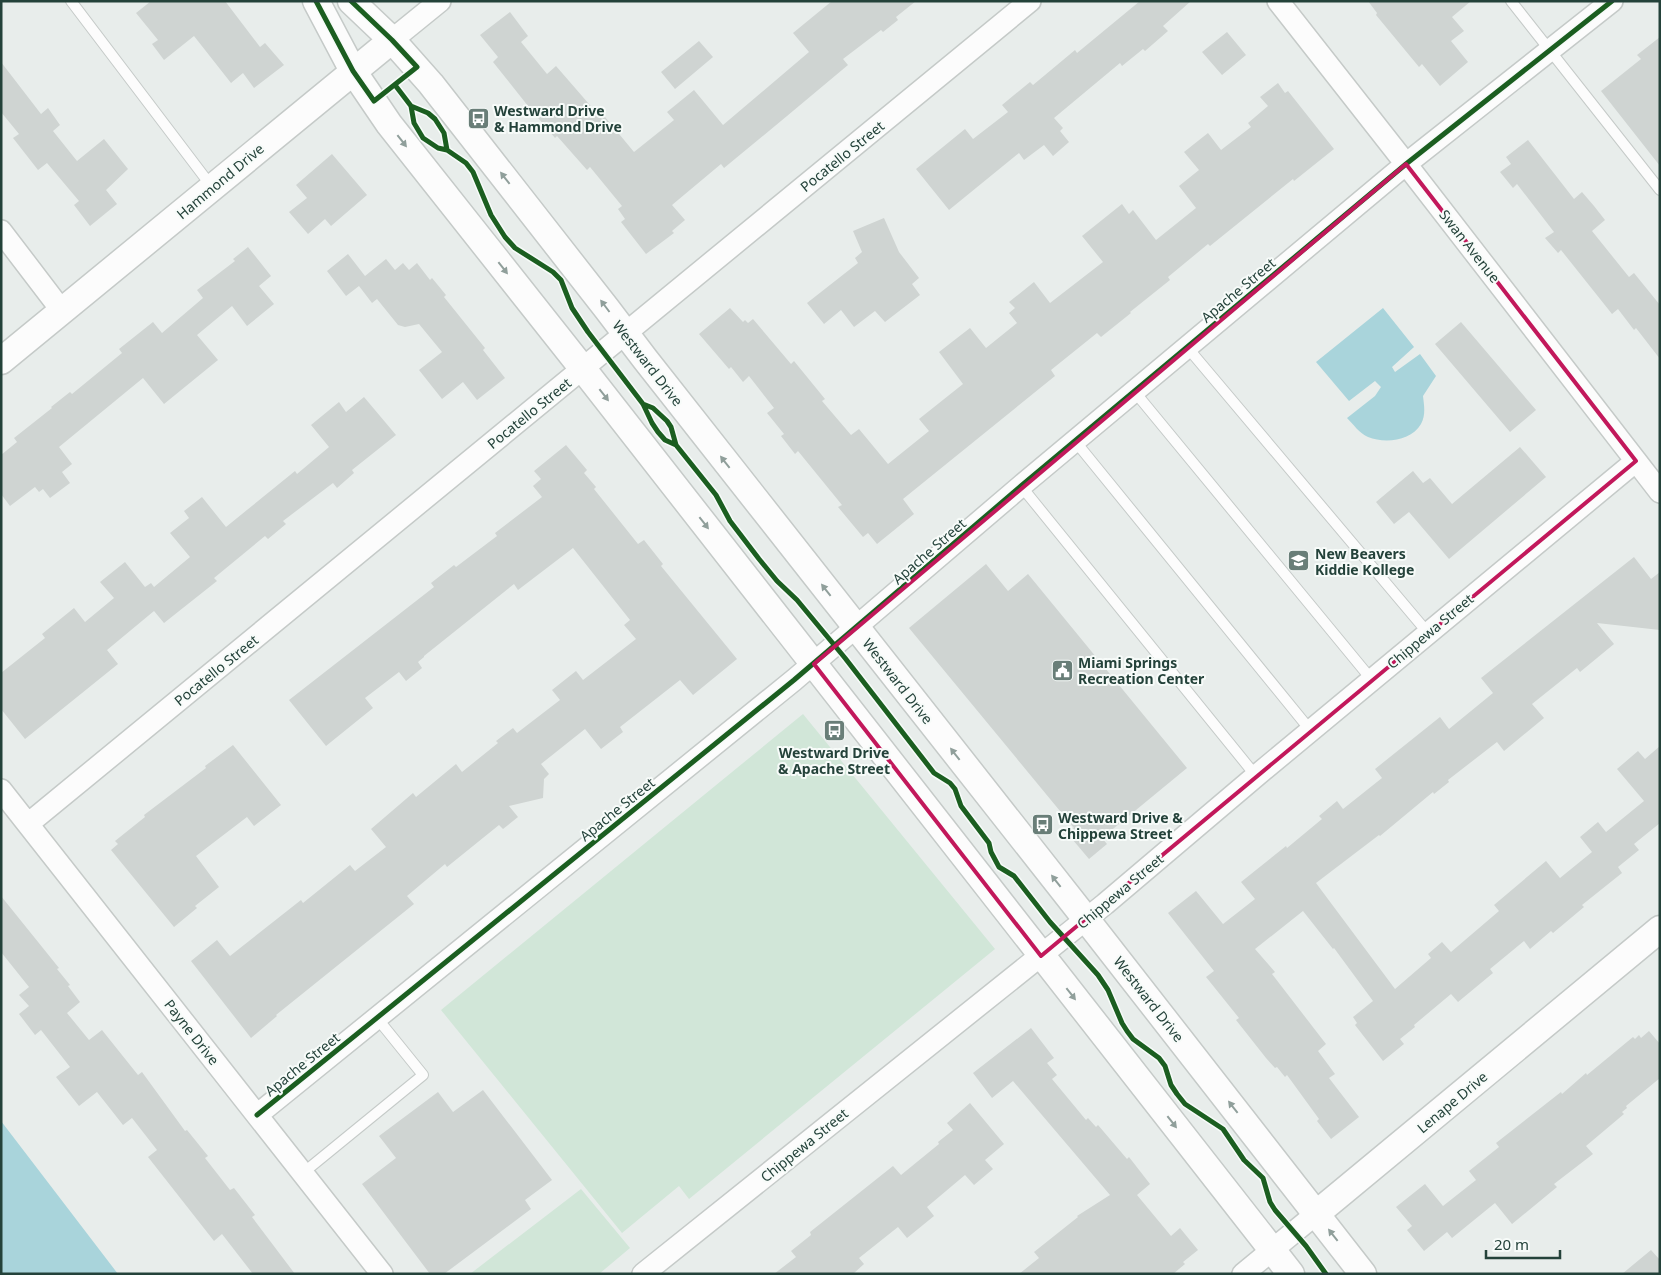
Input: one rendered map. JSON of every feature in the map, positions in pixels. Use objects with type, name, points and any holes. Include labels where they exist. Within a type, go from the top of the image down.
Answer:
[{"type":"street","points":[[316,1],[353,71],[389,124],[1291,1274]]},
{"type":"street","name":"Westward Drive","points":[[351,1],[392,40],[431,84],[1363,1274]]},
{"type":"street","name":"Hammond Drive","points":[[1,361],[440,1]]},
{"type":"street","name":"Pocatello Street","points":[[28,824],[1030,1]]},
{"type":"street","name":"Swan Avenue","points":[[1278,1],[1660,492]]},
{"type":"street","name":"Apache Street","points":[[257,1115],[814,664],[1021,486],[1406,164],[1612,1]]},
{"type":"street","points":[[1,231],[62,311]]},
{"type":"street","name":"Chippewa Street","points":[[643,1274],[1041,956],[1636,461]]},
{"type":"street","name":"Payne Drive","points":[[1,790],[382,1274]]},
{"type":"street","name":"Lenape Drive","points":[[1243,1274],[1660,929]]},
{"type":"lane","points":[[71,1],[212,187]]},
{"type":"lane","points":[[1511,1],[1660,190]]},
{"type":"lane","points":[[1187,347],[1428,633]]},
{"type":"lane","points":[[1134,391],[1372,680]]},
{"type":"lane","points":[[1075,441],[1311,730]]},
{"type":"lane","points":[[1021,486],[1256,776]]},
{"type":"lane","points":[[303,1172],[423,1075],[377,1018]]},
{"type":"highlighted area","points":[[1406,164],[1636,461],[1041,956],[814,664]]},
{"type":"green space","points":[[803,714],[995,949],[689,1199],[679,1186],[622,1233],[441,1010]]},
{"type":"green space","points":[[581,1189],[630,1248],[599,1274],[470,1274]]},
{"type":"water","points":[[1383,308],[1414,347],[1392,367],[1395,372],[1420,354],[1436,376],[1423,396],[1423,421],[1417,430],[1404,437],[1390,440],[1365,436],[1347,418],[1375,396],[1381,387],[1375,381],[1349,401],[1316,362]]},
{"type":"water","points":[[1,1121],[118,1274],[1,1274]]},
{"type":"building","points":[[151,1],[225,1],[260,47],[265,43],[284,65],[254,88],[243,73],[231,83],[194,36],[164,60],[152,44],[158,40],[136,13]]},
{"type":"building","points":[[832,1],[916,1],[896,17],[898,20],[883,32],[881,30],[843,59],[848,65],[787,116],[724,168],[721,164],[672,205],[685,220],[672,231],[674,233],[646,254],[621,222],[625,219],[618,209],[622,206],[590,167],[587,170],[557,136],[555,138],[528,106],[493,62],[498,57],[480,35],[510,12],[528,36],[521,42],[547,74],[556,66],[602,119],[605,117],[634,152],[674,120],[667,112],[694,90],[723,125],[809,52],[793,33]]},
{"type":"building","points":[[1140,1],[1191,1],[1163,26],[1168,31],[1145,51],[1143,49],[1122,66],[1120,63],[1054,118],[1063,128],[1060,131],[1069,142],[1053,156],[1044,145],[1024,160],[1019,153],[949,210],[916,169],[965,129],[973,139],[1008,112],[1002,105],[1030,82],[1033,85],[1075,50],[1077,53]]},
{"type":"building","points":[[1368,1],[1471,1],[1452,17],[1464,31],[1451,41],[1468,62],[1440,86],[1422,64],[1419,67],[1376,15],[1377,13]]},
{"type":"building","points":[[1227,32],[1246,55],[1222,75],[1202,52]]},
{"type":"building","points":[[1660,37],[1660,166],[1601,91],[1641,59],[1637,55]]},
{"type":"building","points":[[699,41],[713,57],[675,89],[661,72]]},
{"type":"building","points":[[1,62],[41,114],[48,108],[60,125],[53,131],[77,161],[104,139],[128,169],[106,190],[117,204],[90,226],[74,205],[79,201],[47,163],[38,170],[13,138],[19,134],[1,112]]},
{"type":"building","points":[[1278,83],[1285,93],[1288,91],[1334,149],[1294,181],[1293,179],[1210,246],[1208,244],[1168,277],[1170,280],[1101,337],[1097,333],[1051,370],[1055,376],[903,499],[914,514],[877,544],[868,533],[863,537],[838,507],[842,505],[798,451],[795,454],[781,436],[784,434],[767,413],[774,408],[749,376],[743,382],[731,367],[729,369],[699,334],[730,308],[743,322],[745,320],[748,323],[753,319],[791,364],[794,361],[825,399],[822,401],[851,435],[859,429],[888,464],[929,431],[919,419],[963,384],[939,352],[970,328],[986,348],[1017,323],[1009,313],[1015,308],[1009,302],[1034,282],[1050,303],[1103,262],[1082,236],[1122,204],[1129,214],[1133,210],[1156,240],[1196,208],[1179,186],[1199,170],[1184,152],[1208,133],[1221,150],[1251,127],[1248,123],[1268,106],[1260,97]]},
{"type":"building","points":[[1528,140],[1574,199],[1582,192],[1594,206],[1605,220],[1592,231],[1629,277],[1634,273],[1660,305],[1660,359],[1636,328],[1634,330],[1618,309],[1612,314],[1561,250],[1558,253],[1545,238],[1554,232],[1517,184],[1513,188],[1500,172],[1511,164],[1506,157]]},
{"type":"building","points":[[332,154],[367,195],[331,226],[325,219],[308,234],[289,212],[307,198],[296,185]]},
{"type":"building","points":[[884,218],[899,252],[919,278],[912,284],[920,295],[885,322],[875,311],[854,327],[841,310],[824,324],[807,303],[858,263],[855,258],[862,252],[853,231]]},
{"type":"building","points":[[248,247],[271,276],[259,286],[274,304],[247,326],[232,306],[197,335],[218,360],[164,404],[143,378],[59,447],[72,464],[62,472],[70,483],[50,498],[43,489],[39,492],[35,487],[10,506],[1,494],[1,455],[17,442],[14,438],[70,392],[72,394],[122,353],[119,349],[153,322],[162,333],[203,298],[197,290],[235,261],[233,259]]},
{"type":"building","points":[[348,254],[365,276],[386,259],[395,270],[403,263],[409,270],[417,263],[430,280],[432,278],[446,295],[444,297],[485,348],[483,350],[505,378],[477,400],[463,382],[442,399],[419,370],[442,352],[419,324],[405,327],[398,325],[377,299],[372,303],[359,286],[346,296],[327,271]]},
{"type":"building","points":[[1461,322],[1536,410],[1510,432],[1435,344]]},
{"type":"building","points":[[364,397],[396,435],[352,470],[354,473],[337,488],[333,483],[283,521],[286,524],[268,539],[265,536],[214,578],[217,581],[164,623],[154,611],[107,650],[118,664],[25,739],[1,709],[1,673],[45,638],[42,634],[74,608],[85,622],[114,598],[100,582],[125,562],[145,587],[151,583],[154,587],[190,557],[170,533],[189,518],[184,511],[202,497],[226,527],[295,471],[297,474],[329,447],[311,425],[339,402],[346,412]]},
{"type":"building","points":[[566,445],[587,470],[584,473],[596,487],[594,489],[638,544],[644,540],[663,564],[661,566],[737,659],[693,695],[680,680],[620,727],[623,732],[601,749],[585,729],[541,764],[549,774],[544,779],[543,798],[509,806],[518,817],[503,829],[499,825],[447,867],[445,864],[407,896],[414,904],[276,1015],[251,1038],[191,961],[217,940],[230,956],[301,900],[303,903],[350,865],[355,871],[386,847],[371,829],[413,793],[416,797],[456,764],[462,772],[498,743],[496,741],[513,728],[517,733],[560,700],[552,690],[576,671],[583,680],[636,639],[624,625],[630,620],[573,548],[518,590],[514,584],[424,656],[418,662],[422,668],[406,681],[399,672],[365,698],[373,708],[326,746],[289,700],[434,587],[431,583],[497,536],[495,533],[542,497],[533,486],[541,479],[534,471]]},
{"type":"building","points":[[1520,447],[1546,477],[1449,559],[1409,512],[1394,524],[1376,502],[1413,471],[1423,483],[1430,478],[1452,504]]},
{"type":"building","points":[[1634,557],[1651,579],[1660,572],[1660,630],[1597,623],[1614,644],[1580,672],[1577,668],[1532,704],[1544,718],[1504,751],[1497,742],[1448,780],[1449,782],[1434,794],[1433,792],[1380,836],[1316,883],[1395,989],[1431,958],[1428,954],[1442,942],[1451,952],[1499,911],[1494,905],[1546,861],[1560,878],[1592,852],[1580,837],[1598,822],[1606,832],[1644,801],[1617,769],[1638,751],[1645,759],[1660,746],[1660,823],[1634,844],[1639,850],[1618,867],[1622,873],[1582,905],[1584,907],[1553,933],[1551,931],[1530,949],[1524,941],[1490,969],[1493,973],[1458,1002],[1451,994],[1414,1025],[1415,1027],[1400,1039],[1404,1044],[1383,1061],[1355,1025],[1357,1023],[1353,1017],[1373,1001],[1334,948],[1303,911],[1255,949],[1275,972],[1272,974],[1326,1044],[1318,1051],[1335,1074],[1329,1078],[1359,1117],[1331,1139],[1287,1075],[1285,1077],[1277,1067],[1275,1068],[1236,1020],[1239,1018],[1206,977],[1214,971],[1168,913],[1196,891],[1223,924],[1255,899],[1241,882],[1322,819],[1319,816],[1337,801],[1343,809],[1382,778],[1375,769],[1440,717],[1449,729],[1493,693],[1481,678]]},
{"type":"building","points":[[986,564],[1008,591],[1028,574],[1187,768],[1102,838],[1107,844],[1089,859],[1067,833],[1074,828],[909,628]]},
{"type":"building","points":[[233,745],[281,805],[254,826],[247,817],[196,856],[219,887],[195,906],[197,908],[174,927],[111,850],[118,844],[115,841],[145,817],[144,815]]},
{"type":"building","points":[[1,896],[59,968],[57,969],[70,985],[68,986],[80,1002],[67,1013],[89,1040],[102,1030],[138,1075],[142,1072],[185,1131],[187,1130],[208,1156],[205,1158],[230,1190],[234,1188],[255,1215],[252,1217],[295,1274],[253,1274],[222,1234],[214,1241],[148,1157],[157,1150],[132,1118],[123,1125],[97,1092],[79,1106],[56,1077],[70,1067],[41,1030],[35,1035],[19,1014],[29,1006],[19,995],[29,987],[1,952]]},
{"type":"building","points":[[1031,1028],[1054,1058],[1047,1063],[1057,1075],[1052,1079],[1086,1120],[1088,1118],[1096,1127],[1098,1125],[1127,1159],[1129,1157],[1150,1184],[1137,1195],[1171,1236],[1180,1228],[1198,1250],[1183,1262],[1185,1264],[1173,1274],[1019,1274],[1039,1258],[1034,1252],[1077,1216],[1110,1195],[1013,1081],[992,1098],[973,1073]]},
{"type":"building","points":[[1649,1031],[1660,1044],[1660,1078],[1626,1106],[1627,1108],[1622,1112],[1624,1114],[1586,1146],[1593,1154],[1554,1184],[1557,1187],[1512,1224],[1495,1203],[1452,1238],[1447,1232],[1424,1251],[1407,1230],[1412,1226],[1396,1207],[1425,1184],[1443,1206],[1476,1180],[1469,1171],[1499,1147],[1496,1143],[1561,1092],[1562,1094],[1586,1073],[1587,1075],[1633,1037],[1635,1039],[1639,1035],[1641,1038]]},
{"type":"building","points":[[483,1090],[552,1180],[525,1200],[531,1209],[444,1274],[430,1274],[362,1184],[396,1158],[379,1136],[438,1092],[453,1112]]},
{"type":"building","points":[[970,1103],[1004,1144],[985,1160],[993,1169],[974,1185],[965,1175],[927,1207],[934,1216],[907,1238],[898,1227],[859,1258],[864,1264],[853,1274],[774,1274],[796,1257],[791,1251],[811,1235],[810,1232],[893,1166],[901,1175],[939,1144],[938,1142],[953,1130],[947,1123]]},
{"type":"building","points":[[1651,1250],[1660,1260],[1660,1274],[1622,1274]]},
{"type":"cycle path","points":[[316,1],[353,71],[374,101],[417,67],[351,1]]},
{"type":"cycle path","points":[[257,1115],[794,680],[1021,486],[1406,164],[1612,1]]},
{"type":"cycle path","points":[[395,85],[411,106],[428,113],[435,119],[444,133],[447,150]]},
{"type":"cycle path","points":[[411,106],[414,123],[423,138],[438,148],[447,150],[466,163],[473,172],[491,215],[505,237],[515,248],[553,272],[561,280],[572,308],[588,332],[643,404],[658,432],[665,440],[676,445]]},
{"type":"cycle path","points":[[643,404],[653,408],[667,421],[671,427],[676,445],[716,495],[730,521],[759,559],[777,581],[797,600],[845,658],[934,773],[950,783],[955,789],[961,806],[989,843],[991,852],[999,867],[1014,876],[1050,922],[1098,975],[1108,990],[1127,1031],[1133,1039],[1159,1058],[1165,1066],[1171,1085],[1185,1104],[1223,1129],[1244,1160],[1263,1178],[1270,1202],[1275,1210],[1306,1246],[1326,1274]]},
{"type":"place","name":"Westward Drive & Hammond Drive","points":[[478,118]]},
{"type":"place","name":"New Beavers Kiddie Kollege","points":[[1299,561]]},
{"type":"place","name":"Miami Springs Recreation Center","points":[[1062,670]]},
{"type":"place","name":"Westward Drive & Apache Street","points":[[834,730]]},
{"type":"place","name":"Westward Drive & Chippewa Street","points":[[1042,825]]}]
